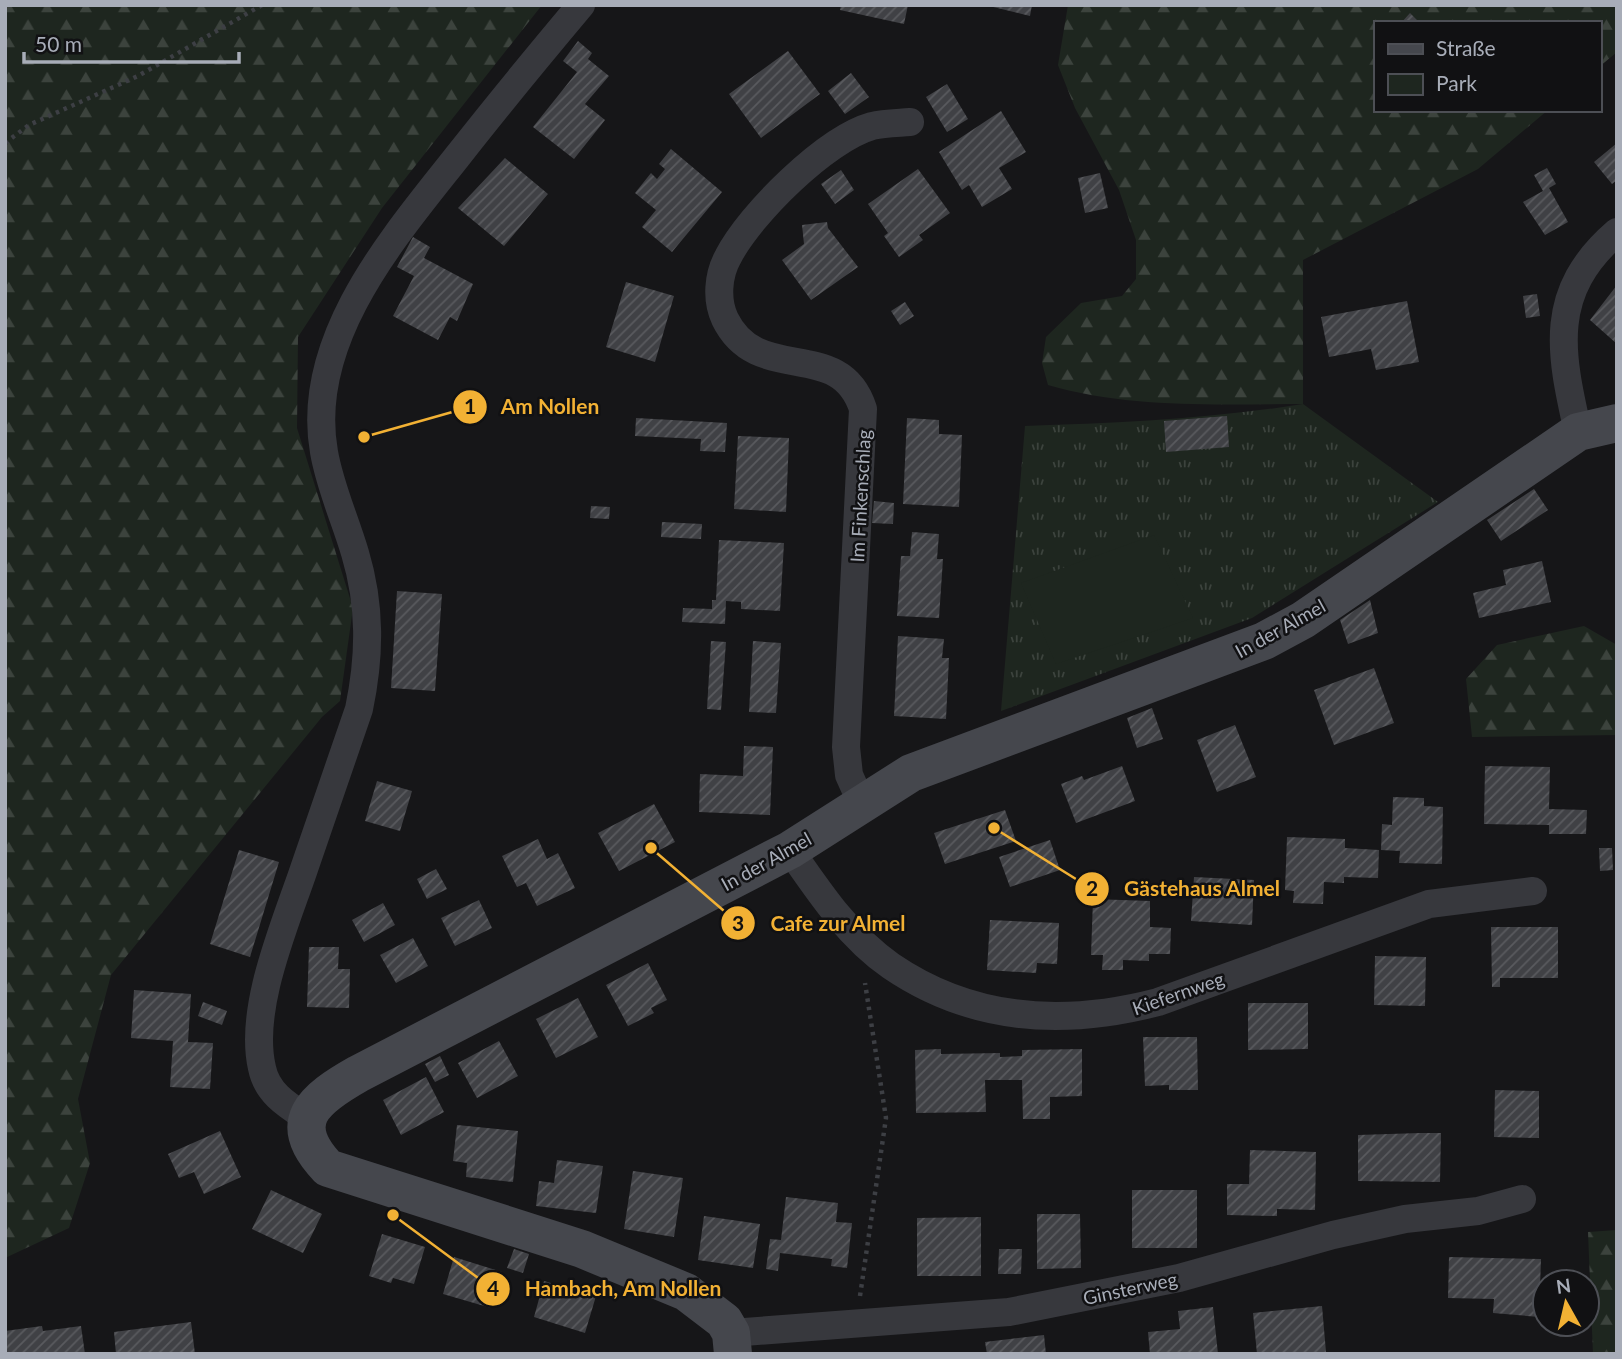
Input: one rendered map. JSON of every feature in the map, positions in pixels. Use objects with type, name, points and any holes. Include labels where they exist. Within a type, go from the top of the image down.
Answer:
[{"type":"street","points":[[581,5],[392,239],[345,319],[326,377],[321,411],[323,450],[365,592],[369,635],[367,672],[359,709],[275,954],[263,1004],[259,1043],[262,1069],[269,1086],[281,1100],[307,1118],[306,1139],[313,1153],[328,1168],[570,1245],[637,1270],[686,1292],[707,1305],[724,1321],[732,1344]]},
{"type":"street","name":"Im Finkenschlag","points":[[862,804],[849,775],[846,747],[863,409],[850,383],[831,369],[772,359],[738,339],[724,318],[719,300],[720,278],[728,256],[755,219],[786,184],[816,159],[872,126],[910,122]]},
{"type":"street","points":[[1617,232],[1586,265],[1566,307],[1561,332],[1563,361],[1578,432],[1617,423]]},
{"type":"street","name":"In der Almel","points":[[307,1118],[315,1103],[358,1074],[790,850],[911,773],[1264,641],[1303,620],[1578,432]]},
{"type":"street","name":"Kiefernweg","points":[[790,850],[829,905],[858,937],[891,966],[927,986],[975,1005],[1026,1016],[1072,1018],[1116,1013],[1157,1002],[1429,904],[1533,891]]},
{"type":"street","name":"Ginsterweg","points":[[732,1344],[855,1326],[1009,1312],[1179,1278],[1405,1219],[1478,1211],[1522,1199]]},
{"type":"path","points":[[5,143],[29,125],[138,76],[262,5]]},
{"type":"path","points":[[855,1326],[886,1118],[858,937]]},
{"type":"green space","points":[[5,5],[542,5],[382,208],[298,337],[297,428],[353,608],[340,701],[322,717],[111,975],[78,1099],[90,1163],[69,1228],[5,1258]]},
{"type":"green space","points":[[1068,5],[1617,5],[1617,52],[1601,65],[1601,21],[1374,21],[1374,112],[1546,112],[1478,169],[1303,260],[1303,404],[1142,402],[1079,393],[1048,385],[1042,363],[1046,337],[1081,303],[1122,296],[1136,279],[1136,240],[1119,190],[1075,108],[1058,65]]},
{"type":"green space","points":[[1303,404],[1438,502],[1252,618],[1001,711],[1025,426],[1164,419]]},
{"type":"green space","points":[[1154,535],[1193,618],[1056,664],[1021,583]]},
{"type":"green space","points":[[1584,626],[1617,645],[1617,735],[1472,737],[1466,679],[1497,645]]},
{"type":"green space","points":[[1617,1230],[1617,1354],[1593,1354],[1592,1338],[1601,1338],[1601,1268],[1589,1268],[1588,1232]]},
{"type":"building","points":[[841,5],[908,5],[904,24],[840,10]]},
{"type":"building","points":[[985,5],[1032,5],[1030,16]]},
{"type":"building","points":[[1410,13],[1418,21],[1403,21]]},
{"type":"building","points":[[578,41],[592,53],[588,59],[609,76],[585,104],[605,120],[574,159],[533,127],[577,72],[563,61]]},
{"type":"building","points":[[788,51],[820,94],[761,138],[729,94]]},
{"type":"building","points":[[851,73],[869,97],[845,114],[828,91]]},
{"type":"building","points":[[947,84],[968,119],[947,132],[926,97]]},
{"type":"building","points":[[1001,111],[1026,152],[999,168],[1012,189],[982,207],[969,185],[962,190],[939,152]]},
{"type":"building","points":[[1617,143],[1617,180],[1612,184],[1594,162]]},
{"type":"building","points":[[671,149],[722,192],[672,252],[642,227],[656,210],[635,193],[651,173],[657,179],[665,169],[659,164]]},
{"type":"building","points":[[505,158],[548,194],[504,246],[458,208]]},
{"type":"building","points":[[1547,168],[1556,184],[1549,188],[1568,222],[1545,235],[1523,202],[1543,191],[1534,175]]},
{"type":"building","points":[[918,169],[950,213],[919,235],[923,240],[899,257],[884,236],[888,233],[868,204]]},
{"type":"building","points":[[841,170],[854,190],[835,204],[821,184]]},
{"type":"building","points":[[1100,173],[1108,208],[1085,213],[1078,178]]},
{"type":"building","points":[[827,222],[828,228],[858,267],[811,300],[782,260],[804,244],[802,225]]},
{"type":"building","points":[[413,237],[430,247],[424,258],[473,284],[457,321],[450,317],[438,340],[393,316],[414,276],[397,267]]},
{"type":"building","points":[[626,282],[674,296],[655,362],[606,347]]},
{"type":"building","points":[[1617,285],[1617,344],[1590,320]]},
{"type":"building","points":[[1537,294],[1540,316],[1526,318],[1523,296]]},
{"type":"building","points":[[1407,301],[1419,362],[1376,370],[1371,349],[1329,357],[1321,317]]},
{"type":"building","points":[[905,302],[914,316],[900,325],[891,311]]},
{"type":"building","points":[[1227,416],[1229,447],[1166,452],[1164,421]]},
{"type":"building","points":[[636,418],[727,423],[725,452],[700,451],[701,439],[635,436]]},
{"type":"building","points":[[907,418],[939,420],[939,434],[962,435],[959,507],[903,504]]},
{"type":"building","points":[[738,436],[789,438],[786,512],[734,509]]},
{"type":"building","points":[[1534,489],[1548,510],[1501,541],[1487,520]]},
{"type":"building","points":[[874,501],[894,503],[893,524],[872,523]]},
{"type":"building","points":[[591,506],[610,507],[609,519],[590,518]]},
{"type":"building","points":[[662,522],[702,524],[701,539],[661,537]]},
{"type":"building","points":[[912,532],[939,534],[937,559],[943,559],[939,618],[897,616],[901,556],[910,556]]},
{"type":"building","points":[[719,540],[784,543],[780,611],[741,609],[741,602],[726,601],[725,624],[682,622],[683,608],[712,609],[712,600],[716,600]]},
{"type":"building","points":[[1542,561],[1551,602],[1479,618],[1473,593],[1506,585],[1503,570]]},
{"type":"building","points":[[397,591],[442,594],[435,691],[391,688]]},
{"type":"building","points":[[1370,600],[1378,633],[1348,644],[1340,620]]},
{"type":"building","points":[[898,636],[944,639],[942,658],[949,658],[946,719],[894,716]]},
{"type":"building","points":[[711,641],[726,642],[721,710],[707,709]]},
{"type":"building","points":[[753,641],[781,643],[776,713],[749,712]]},
{"type":"building","points":[[1374,668],[1394,723],[1334,745],[1314,690]]},
{"type":"building","points":[[1152,708],[1163,739],[1137,748],[1127,718]]},
{"type":"building","points":[[1235,725],[1256,777],[1217,792],[1197,740]]},
{"type":"building","points":[[744,746],[773,747],[770,815],[699,812],[700,774],[743,776]]},
{"type":"building","points":[[1122,766],[1135,801],[1076,823],[1061,784],[1082,776],[1084,780]]},
{"type":"building","points":[[1485,766],[1550,767],[1549,809],[1587,810],[1586,834],[1549,834],[1549,825],[1484,824]]},
{"type":"building","points":[[377,781],[412,791],[400,831],[365,821]]},
{"type":"building","points":[[1393,797],[1424,798],[1424,806],[1443,807],[1442,864],[1399,863],[1400,851],[1381,850],[1382,824],[1392,825]]},
{"type":"building","points":[[654,804],[675,842],[619,871],[598,833]]},
{"type":"building","points":[[1005,810],[1016,841],[945,864],[934,833]]},
{"type":"building","points":[[1287,837],[1345,839],[1345,848],[1379,850],[1378,878],[1344,877],[1344,883],[1324,882],[1323,904],[1293,903],[1294,891],[1285,890]]},
{"type":"building","points":[[538,839],[547,859],[558,853],[575,888],[537,906],[526,883],[517,887],[502,856]]},
{"type":"building","points":[[1050,840],[1060,870],[1010,887],[999,857]]},
{"type":"building","points":[[1599,848],[1612,848],[1613,870],[1600,871]]},
{"type":"building","points":[[239,850],[279,862],[250,957],[210,944]]},
{"type":"building","points":[[436,869],[447,889],[427,899],[417,879]]},
{"type":"building","points":[[1194,877],[1254,880],[1252,925],[1191,921]]},
{"type":"building","points":[[1093,899],[1150,901],[1150,927],[1171,928],[1170,954],[1149,954],[1149,961],[1123,960],[1123,970],[1102,970],[1103,955],[1091,955]]},
{"type":"building","points":[[479,900],[492,928],[455,946],[441,918]]},
{"type":"building","points":[[383,903],[395,925],[364,942],[352,920]]},
{"type":"building","points":[[990,920],[1059,923],[1057,964],[1037,963],[1036,973],[987,970]]},
{"type":"building","points":[[1491,927],[1558,927],[1558,978],[1500,978],[1500,987],[1492,987]]},
{"type":"building","points":[[413,938],[428,966],[396,983],[380,955]]},
{"type":"building","points":[[309,947],[339,947],[338,969],[350,969],[349,1008],[307,1007]]},
{"type":"building","points":[[1375,956],[1426,957],[1425,1006],[1374,1005]]},
{"type":"building","points":[[648,963],[667,1000],[651,1008],[654,1013],[628,1026],[606,985]]},
{"type":"building","points":[[134,990],[191,994],[188,1042],[213,1043],[210,1089],[170,1087],[173,1041],[131,1038]]},
{"type":"building","points":[[578,998],[598,1037],[556,1058],[536,1019]]},
{"type":"building","points":[[203,1002],[227,1011],[222,1025],[198,1016]]},
{"type":"building","points":[[1248,1003],[1308,1003],[1308,1049],[1248,1050]]},
{"type":"building","points":[[1143,1037],[1197,1037],[1198,1090],[1169,1090],[1169,1085],[1145,1086]]},
{"type":"building","points":[[499,1041],[518,1076],[477,1098],[458,1063]]},
{"type":"building","points":[[941,1049],[941,1054],[1000,1053],[1000,1057],[1022,1056],[1022,1050],[1082,1049],[1082,1096],[1050,1097],[1050,1119],[1023,1119],[1022,1080],[985,1080],[986,1112],[916,1113],[915,1050]]},
{"type":"building","points":[[440,1056],[449,1075],[435,1082],[425,1064]]},
{"type":"building","points":[[426,1077],[444,1112],[401,1135],[383,1100]]},
{"type":"building","points":[[1495,1090],[1539,1091],[1539,1138],[1494,1137]]},
{"type":"building","points":[[457,1125],[518,1131],[513,1182],[466,1177],[467,1163],[453,1161]]},
{"type":"building","points":[[220,1131],[241,1177],[204,1194],[194,1172],[179,1178],[168,1154]]},
{"type":"building","points":[[1441,1133],[1440,1182],[1358,1181],[1358,1135]]},
{"type":"building","points":[[1250,1150],[1316,1152],[1315,1210],[1277,1209],[1277,1216],[1227,1215],[1227,1184],[1249,1184]]},
{"type":"building","points":[[557,1160],[603,1166],[596,1213],[536,1206],[539,1181],[554,1183]]},
{"type":"building","points":[[633,1171],[683,1178],[674,1237],[624,1229]]},
{"type":"building","points":[[271,1190],[322,1214],[303,1253],[252,1229]]},
{"type":"building","points":[[1132,1190],[1197,1190],[1197,1248],[1132,1248]]},
{"type":"building","points":[[786,1197],[838,1203],[836,1222],[852,1223],[847,1268],[831,1266],[832,1259],[780,1253],[778,1271],[766,1269],[770,1239],[781,1240]]},
{"type":"building","points":[[1037,1214],[1080,1214],[1081,1268],[1037,1269]]},
{"type":"building","points":[[704,1216],[760,1224],[753,1268],[698,1260]]},
{"type":"building","points":[[981,1217],[981,1276],[917,1276],[917,1218]]},
{"type":"building","points":[[382,1234],[425,1247],[414,1284],[393,1278],[391,1283],[369,1276]]},
{"type":"building","points":[[514,1249],[529,1254],[523,1273],[507,1268]]},
{"type":"building","points":[[999,1249],[1022,1249],[1021,1274],[998,1274]]},
{"type":"building","points":[[454,1257],[502,1272],[491,1308],[443,1294]]},
{"type":"building","points":[[1449,1257],[1541,1259],[1541,1268],[1531,1268],[1531,1316],[1493,1313],[1494,1299],[1448,1298]]},
{"type":"building","points":[[544,1281],[596,1296],[585,1333],[534,1317]]},
{"type":"building","points":[[1322,1306],[1326,1352],[1257,1354],[1253,1313]]},
{"type":"building","points":[[1213,1307],[1218,1354],[1150,1354],[1148,1332],[1180,1329],[1178,1311]]},
{"type":"building","points":[[191,1322],[195,1354],[116,1354],[114,1332]]},
{"type":"building","points":[[42,1326],[43,1331],[81,1326],[85,1354],[5,1354],[5,1331]]},
{"type":"building","points":[[1044,1335],[1046,1354],[987,1354],[985,1342]]},
{"type":"place","name":"Am Nollen","points":[[364,437]]},
{"type":"place","name":"Gästehaus Almel","points":[[994,828]]},
{"type":"place","name":"Cafe zur Almel","points":[[651,848]]},
{"type":"place","name":"Hambach, Am Nollen","points":[[393,1215]]}]
